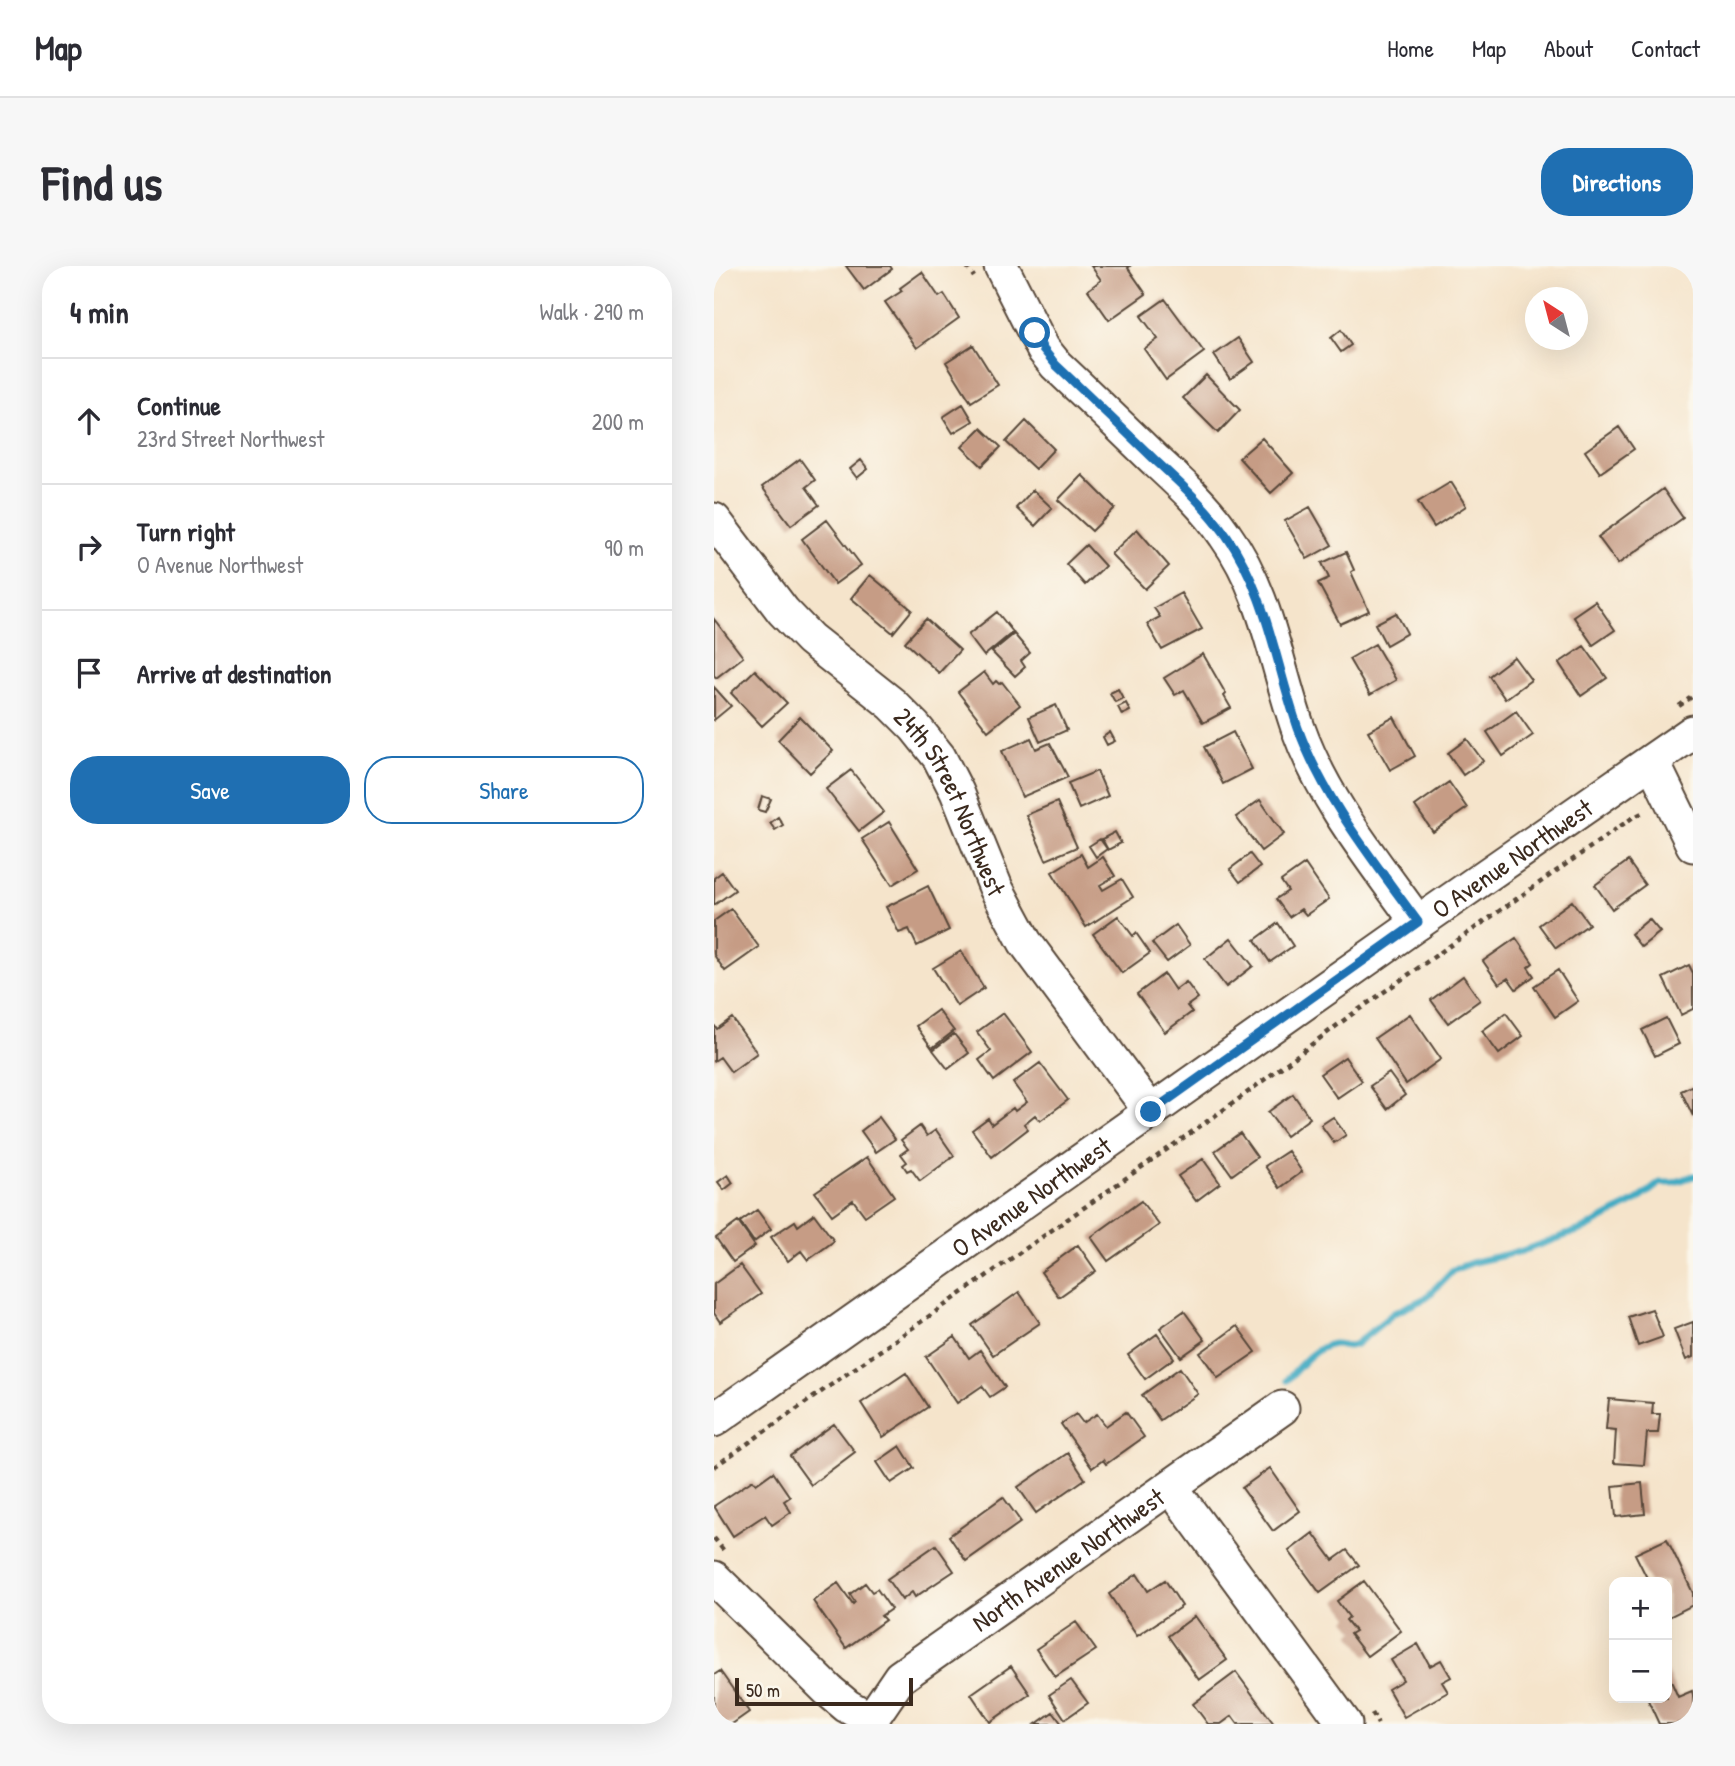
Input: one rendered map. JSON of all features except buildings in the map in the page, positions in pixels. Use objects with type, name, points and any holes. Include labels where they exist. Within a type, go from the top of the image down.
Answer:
[{"type":"street","points":[[989,275],[1056,365],[1199,502],[1225,534],[1246,568],[1262,604],[1298,728],[1315,771],[1338,810],[1418,922]]},
{"type":"street","name":"24th Street Northwest","points":[[714,520],[783,611],[810,639],[892,704],[939,757],[957,792],[996,888],[1025,942],[1151,1112]]},
{"type":"street","name":"O Avenue Northwest","points":[[714,1420],[1418,922],[1693,732]]},
{"type":"street","points":[[1652,761],[1693,845]]},
{"type":"street","name":"North Avenue Northwest","points":[[869,1722],[901,1677],[1282,1408]]},
{"type":"street","points":[[1171,1487],[1345,1724]]},
{"type":"street","points":[[714,1578],[828,1690],[869,1722]]},
{"type":"path","points":[[967,266],[989,275]]},
{"type":"path","points":[[714,1467],[1236,1101],[1351,1015],[1632,818],[1649,809]]},
{"type":"waterway","points":[[1287,1380],[1319,1349],[1333,1344],[1356,1344],[1394,1313],[1426,1298],[1453,1270],[1474,1262],[1522,1251],[1586,1228],[1638,1200],[1660,1183],[1673,1183],[1693,1176]]},
{"type":"route","points":[[1035,333],[1056,365],[1199,502],[1225,534],[1246,568],[1262,604],[1298,728],[1315,771],[1338,810],[1418,922],[1151,1112]]}]
